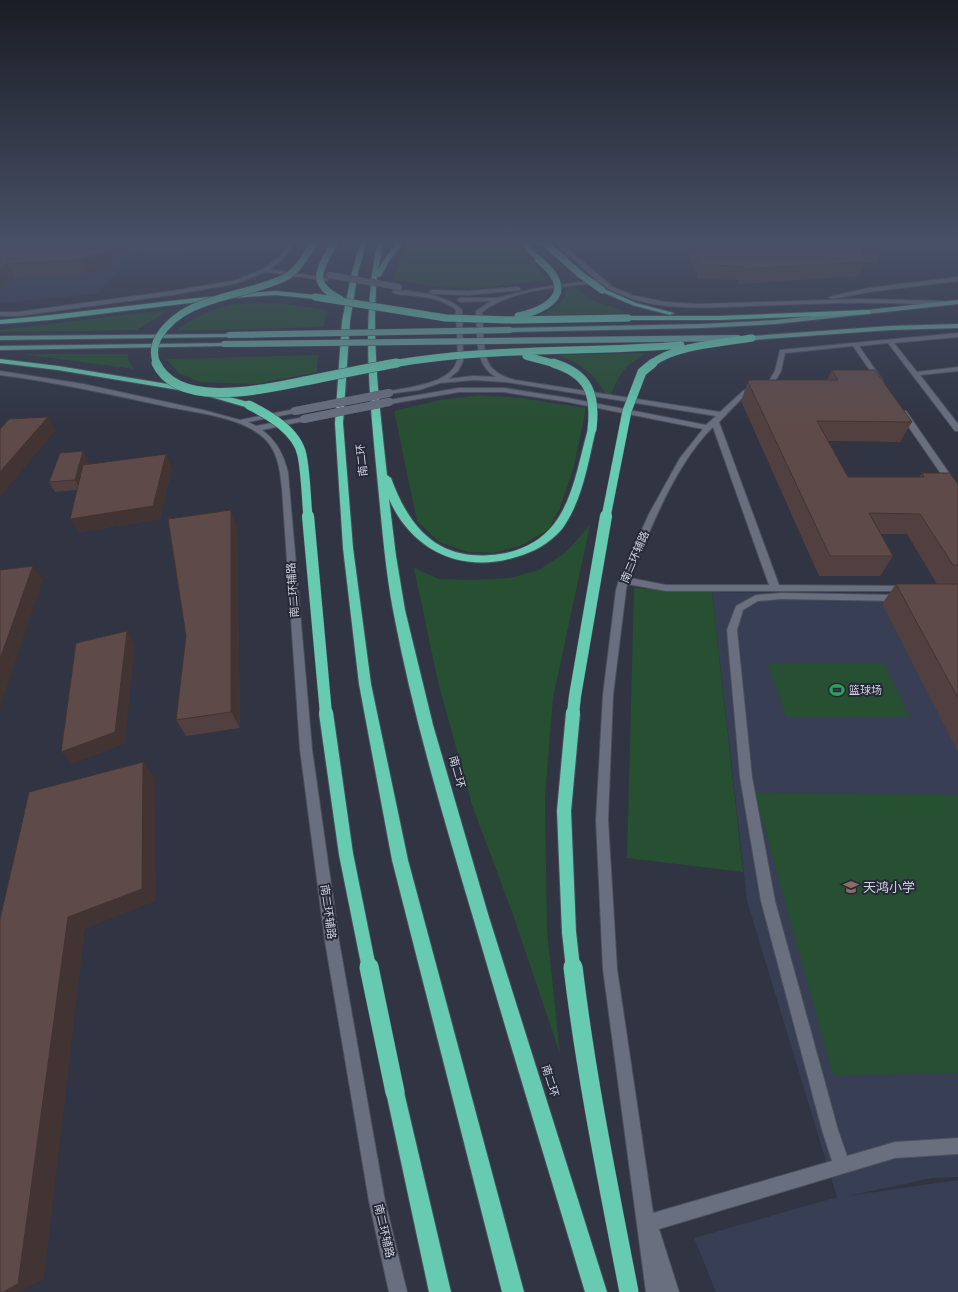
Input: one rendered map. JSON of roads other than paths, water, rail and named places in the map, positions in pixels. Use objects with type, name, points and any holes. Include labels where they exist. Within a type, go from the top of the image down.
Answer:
[{"type":"highway","points":[[0,322],[50,318],[163,304]]},
{"type":"highway","points":[[205,304],[176,318],[164,330],[156,341],[153,352],[154,358],[156,364],[165,376],[177,385],[249,406],[266,413],[280,423],[293,436],[302,454],[323,690],[344,838],[395,1092],[440,1292]]},
{"type":"highway","name":"南二环","points":[[349,304],[346,322],[339,424],[348,548],[365,684],[400,860],[513,1292]]},
{"type":"highway","points":[[356,304],[438,317],[488,319],[719,318],[866,312]]},
{"type":"highway","name":"南二环","points":[[373,304],[371,358],[388,542],[399,611],[439,777],[509,1012],[596,1292]]},
{"type":"highway","points":[[488,319],[523,315],[546,304]]},
{"type":"highway","points":[[635,304],[659,311],[719,318]]},
{"type":"highway","points":[[0,361],[58,368],[198,391],[225,392],[250,390],[427,358],[503,352],[668,347],[752,338]]},
{"type":"highway","points":[[629,1292],[606,1176],[582,1039],[569,932],[564,811],[575,696],[611,486],[627,411],[642,372],[654,362],[672,353],[691,348],[752,338]]},
{"type":"highway","points":[[381,465],[398,507],[409,525],[429,542],[447,553],[469,559],[494,558],[519,554],[540,543],[557,527],[571,504],[592,429],[595,413],[593,398],[587,386],[574,372],[556,364],[503,352]]},
{"type":"main road","points":[[0,338],[701,326],[776,322],[938,304]]},
{"type":"main road","points":[[0,348],[546,339],[752,338],[890,328],[958,326]]},
{"type":"street","points":[[0,314],[18,314],[93,304]]},
{"type":"street","points":[[453,304],[459,310]]},
{"type":"street","points":[[459,304],[459,390]]},
{"type":"street","points":[[479,304],[485,389]]},
{"type":"street","points":[[479,311],[488,304]]},
{"type":"street","points":[[670,304],[698,306],[782,304]]},
{"type":"street","points":[[886,389],[855,344],[958,335]]},
{"type":"street","points":[[889,341],[958,429]]},
{"type":"street","name":"南二环辅路","points":[[655,1292],[610,969],[602,820],[608,695],[621,590],[652,514],[684,458],[715,421],[745,392],[772,382],[778,371],[782,351],[855,344]]},
{"type":"street","points":[[428,385],[441,380],[452,373],[458,367],[460,361]]},
{"type":"street","points":[[483,361],[489,370],[514,382]]},
{"type":"street","points":[[915,374],[958,369]]},
{"type":"street","name":"南二环辅路","points":[[0,373],[65,383],[205,412],[239,422],[265,435],[273,444],[284,466],[306,748],[328,910],[377,1201],[398,1292]]},
{"type":"street","points":[[239,422],[460,379],[484,379],[514,382],[715,421]]},
{"type":"street","points":[[254,429],[304,418],[459,390],[485,389],[504,390],[715,421]]},
{"type":"street","points":[[900,409],[958,492]]},
{"type":"street","points":[[715,421],[775,588]]},
{"type":"street","points":[[624,580],[666,588],[775,588],[915,594],[781,596],[756,598],[739,608],[732,630],[746,777],[768,901],[830,1130],[842,1166]]},
{"type":"street","points":[[649,1222],[895,1150],[958,1146]]},
{"type":"street","name":"南二环辅路","points":[[643,1203],[670,1292]]},
{"type":"place","name":"篮球场","points":[[837,690]]},
{"type":"place","name":"天鸿小学","points":[[851,887]]}]
